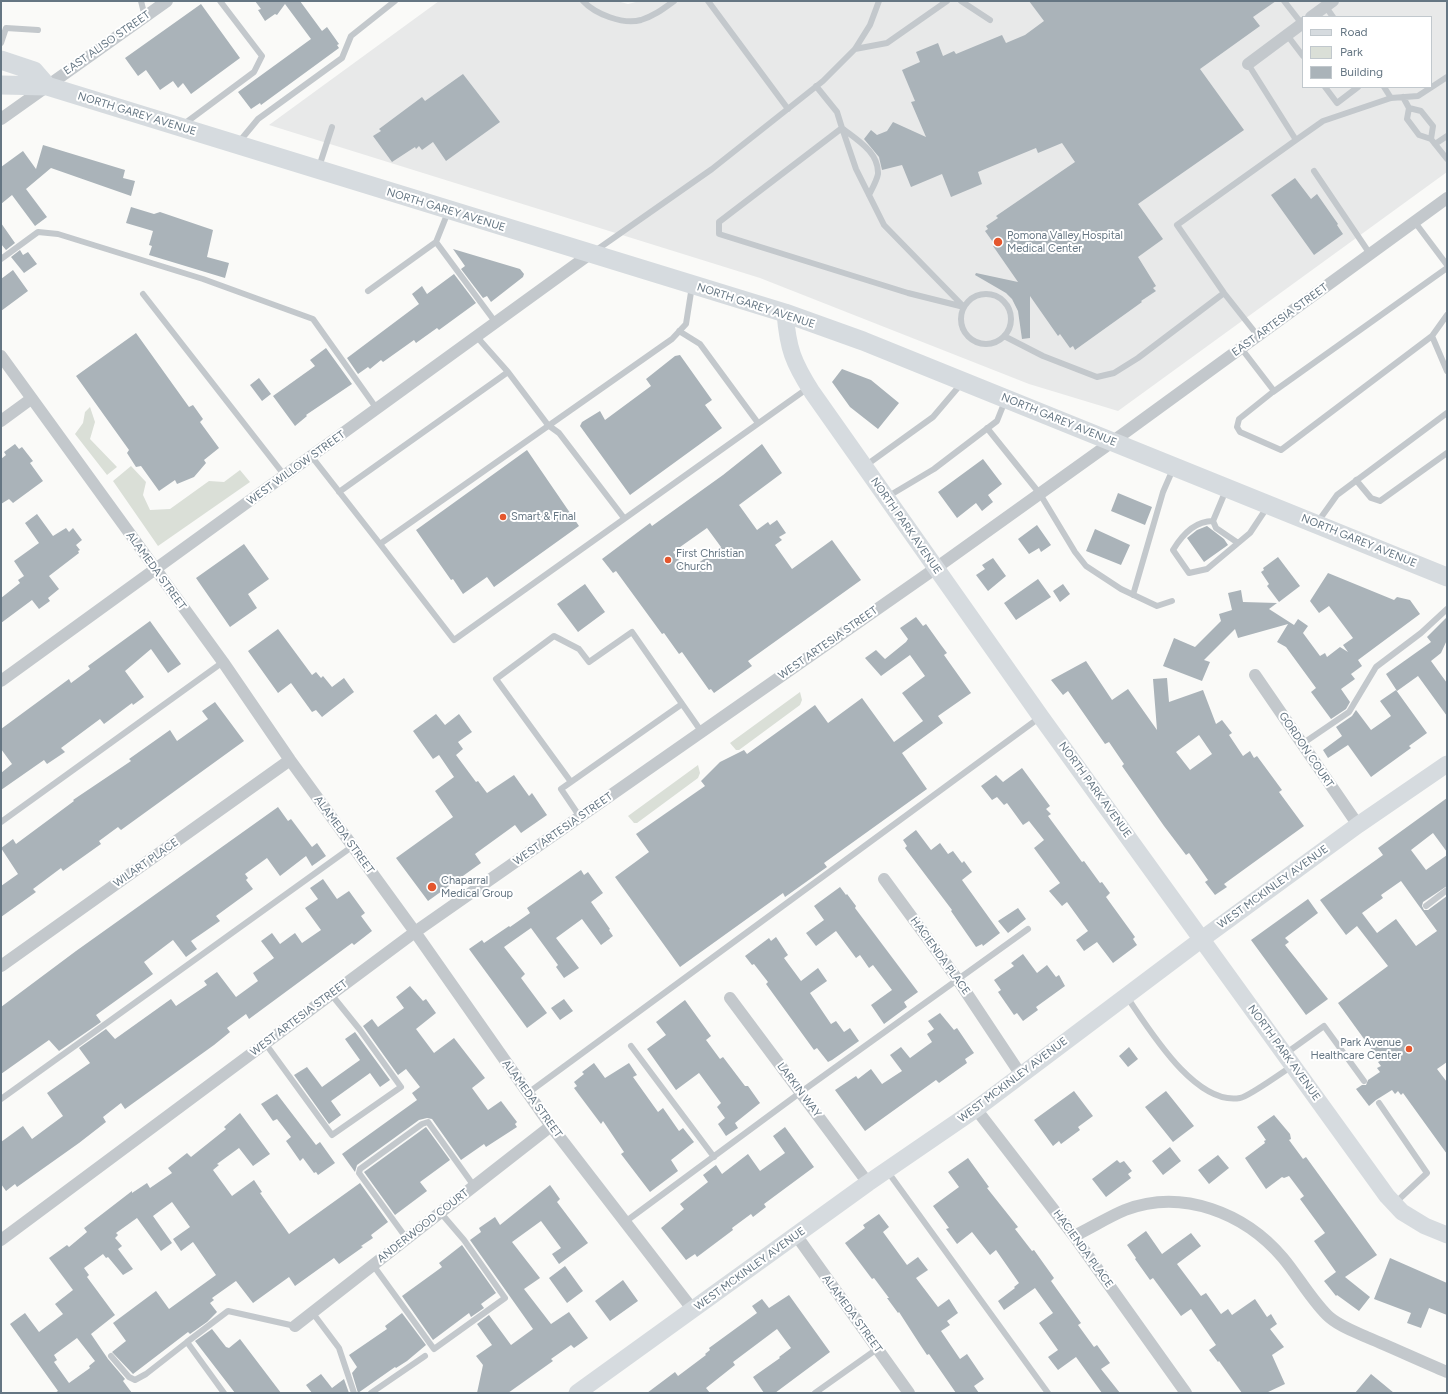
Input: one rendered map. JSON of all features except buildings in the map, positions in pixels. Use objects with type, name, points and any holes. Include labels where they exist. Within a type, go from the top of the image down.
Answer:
[{"type":"main road","points":[[1,60],[34,71],[47,86]]},
{"type":"main road","name":"NORTH GAREY AVENUE","points":[[1,85],[47,86],[692,286],[785,313],[863,341],[1447,577]]},
{"type":"street","name":"EAST ALISO STREET","points":[[1,119],[167,1]]},
{"type":"street","points":[[1313,16],[1329,4]]},
{"type":"street","points":[[1248,64],[1302,24]]},
{"type":"street","name":"EAST ARTESIA STREET","points":[[1112,442],[1447,198]]},
{"type":"street","name":"WEST WILLOW STREET","points":[[1,681],[590,254]]},
{"type":"street","name":"NORTH PARK AVENUE","points":[[785,313],[788,343],[797,367],[809,387],[1041,717],[1394,1204],[1402,1212],[1425,1226],[1447,1235]]},
{"type":"street","name":"ALAMEDA STREET","points":[[1,356],[223,662],[290,760],[415,932],[551,1126],[693,1310]]},
{"type":"street","points":[[1,421],[31,399]]},
{"type":"street","name":"WEST ARTESIA STREET","points":[[1,1240],[415,932],[936,568],[1112,442]]},
{"type":"street","name":"GORDON COURT","points":[[1255,675],[1358,825]]},
{"type":"street","name":"WILART PLACE","points":[[1,966],[290,760]]},
{"type":"street","name":"WEST MCKINLEY AVENUE","points":[[578,1393],[868,1183],[976,1109],[1202,939],[1358,825],[1447,764]]},
{"type":"street","name":"HACIENDA PLACE","points":[[884,879],[958,980],[1021,1075]]},
{"type":"street","name":"LARKIN WAY","points":[[730,998],[868,1183]]},
{"type":"street","name":"HACIENDA PLACE","points":[[976,1109],[1074,1236],[1186,1393]]},
{"type":"street","name":"ANDERWOOD COURT","points":[[295,1326],[551,1126]]},
{"type":"street","points":[[1074,1236],[1126,1210],[1143,1205],[1168,1201],[1188,1202],[1212,1210],[1245,1224],[1267,1243],[1282,1257],[1328,1316],[1345,1327],[1447,1372]]},
{"type":"street","name":"ALAMEDA STREET","points":[[796,1235],[909,1393]]},
{"type":"lane","points":[[141,1],[144,17]]},
{"type":"lane","points":[[180,127],[254,72],[262,56],[220,1]]},
{"type":"lane","points":[[236,144],[258,119],[342,58],[351,36],[395,1]]},
{"type":"lane","points":[[583,1],[587,6],[602,15],[620,20],[639,20],[658,13],[674,1]]},
{"type":"lane","points":[[708,1],[788,109]]},
{"type":"lane","points":[[590,254],[712,169],[816,86],[855,49],[870,25],[879,1]]},
{"type":"lane","points":[[855,49],[887,43],[947,1]]},
{"type":"lane","points":[[961,1],[990,20]]},
{"type":"lane","points":[[1284,1],[1302,17]]},
{"type":"lane","points":[[1329,4],[1333,16]]},
{"type":"lane","points":[[1,43],[6,28],[38,30]]},
{"type":"lane","points":[[1287,35],[1302,55]]},
{"type":"lane","points":[[1248,64],[1296,140]]},
{"type":"lane","points":[[1432,87],[1447,77]]},
{"type":"lane","points":[[816,86],[837,112],[856,168],[884,225],[964,308]]},
{"type":"lane","points":[[1326,88],[1337,103],[1357,88]]},
{"type":"lane","points":[[1385,88],[1391,98]]},
{"type":"lane","points":[[1258,336],[1224,293],[1177,225],[1323,120],[1391,98],[1418,96],[1430,88]]},
{"type":"lane","points":[[1403,97],[1409,108],[1408,119],[1419,135],[1433,142],[1447,159]]},
{"type":"lane","points":[[1409,108],[1421,111],[1433,126],[1433,142]]},
{"type":"lane","points":[[318,170],[332,127]]},
{"type":"lane","points":[[842,128],[867,147],[875,160],[878,175],[869,195]]},
{"type":"lane","points":[[842,128],[719,222],[719,234],[908,293],[964,308]]},
{"type":"lane","points":[[1433,142],[1447,136]]},
{"type":"lane","points":[[1314,171],[1370,254]]},
{"type":"lane","points":[[368,292],[436,242],[449,211]]},
{"type":"lane","points":[[1414,221],[1447,267],[1272,392],[1238,419],[1237,427],[1240,432],[1281,450],[1432,336],[1447,314]]},
{"type":"lane","points":[[1,259],[38,232],[58,234],[203,280],[313,319],[378,409]]},
{"type":"lane","points":[[436,242],[496,323]]},
{"type":"lane","points":[[380,544],[548,425],[672,340],[686,324],[692,286]]},
{"type":"lane","points":[[1004,336],[1043,356],[1097,377],[1114,373],[1138,358],[1224,293]]},
{"type":"lane","points":[[143,294],[285,476]]},
{"type":"lane","points":[[984,294],[993,295],[1000,298],[1007,304],[1011,320],[1009,329],[1004,336],[990,343],[975,341],[964,330],[962,315],[964,308],[976,296],[984,294]]},
{"type":"lane","points":[[679,332],[700,344],[758,423]]},
{"type":"lane","points":[[477,336],[508,372],[548,425],[559,433],[624,518]]},
{"type":"lane","points":[[1432,336],[1447,371]]},
{"type":"lane","points":[[1241,348],[1274,391],[1272,392]]},
{"type":"lane","points":[[339,492],[508,372]]},
{"type":"lane","points":[[864,467],[933,417],[963,381]]},
{"type":"lane","points":[[312,457],[454,640],[809,387]]},
{"type":"lane","points":[[886,497],[934,468],[997,421],[1006,399]]},
{"type":"lane","points":[[1316,524],[1337,495],[1447,413]]},
{"type":"lane","points":[[988,428],[1040,494],[1075,552],[1086,566],[1121,590],[1157,606],[1172,601]]},
{"type":"lane","points":[[1356,480],[1371,498],[1380,501],[1447,453]]},
{"type":"lane","points":[[1133,595],[1163,492],[1174,467]]},
{"type":"lane","points":[[1227,488],[1213,521],[1216,528],[1238,544]]},
{"type":"lane","points":[[1213,521],[1202,521],[1179,539],[1173,550],[1189,573],[1207,569],[1238,544],[1250,533],[1269,505]]},
{"type":"lane","points":[[1302,744],[1349,712],[1376,667],[1421,633],[1447,609]]},
{"type":"lane","points":[[571,782],[496,679],[554,636],[579,649],[589,662],[632,632],[701,731]]},
{"type":"lane","points":[[1,822],[223,662]]},
{"type":"lane","points":[[580,817],[561,789],[682,704]]},
{"type":"lane","points":[[528,1093],[1041,717]]},
{"type":"lane","points":[[1,1099],[353,846]]},
{"type":"lane","points":[[1426,906],[1447,890]]},
{"type":"lane","points":[[626,1222],[801,1092],[1028,929]]},
{"type":"lane","points":[[265,1043],[332,1135],[401,1087],[360,1030],[331,994]]},
{"type":"lane","points":[[1126,996],[1151,1033],[1178,1066],[1208,1093],[1225,1099],[1242,1098],[1289,1060],[1324,1026],[1364,1080]]},
{"type":"lane","points":[[631,1046],[714,1157]]},
{"type":"lane","points":[[1379,1104],[1427,1173],[1394,1204]]},
{"type":"lane","points":[[407,1239],[359,1173],[360,1170],[428,1122],[474,1186]]},
{"type":"lane","points":[[887,1171],[1048,1393]]},
{"type":"lane","points":[[373,1264],[434,1349],[505,1298],[464,1240],[440,1212]]},
{"type":"lane","points":[[111,1356],[129,1377],[135,1380],[146,1374],[228,1311],[295,1326]]},
{"type":"lane","points":[[312,1312],[338,1348],[354,1393]]},
{"type":"lane","points":[[187,1342],[224,1393]]},
{"type":"lane","points":[[815,1393],[877,1349]]},
{"type":"lane","points":[[371,1393],[425,1356]]},
{"type":"shaded area","name":"Pomona Valley Hospital Medical Center","points":[[439,1],[617,1],[628,4],[640,1],[1447,1],[1447,172],[1118,411],[1029,384],[760,278],[269,125]]},
{"type":"green space","points":[[90,407],[95,422],[90,439],[117,467],[107,475],[75,434],[83,423],[85,412]]},
{"type":"green space","points":[[131,466],[146,482],[143,495],[150,510],[170,509],[209,481],[224,482],[240,470],[250,482],[158,546],[113,481]]},
{"type":"green space","points":[[800,692],[802,700],[800,705],[739,750],[736,750],[730,743]]},
{"type":"green space","points":[[698,765],[700,773],[698,778],[637,823],[634,823],[628,816]]},
{"type":"place","name":"Pomona Valley Hospital Medical Center","points":[[998,242]]},
{"type":"place","name":"Smart & Final","points":[[503,517]]},
{"type":"place","name":"First Christian Church","points":[[668,560]]},
{"type":"place","name":"Chaparral Medical Group","points":[[432,887]]},
{"type":"place","name":"Park Avenue Healthcare Center","points":[[1409,1049]]}]
